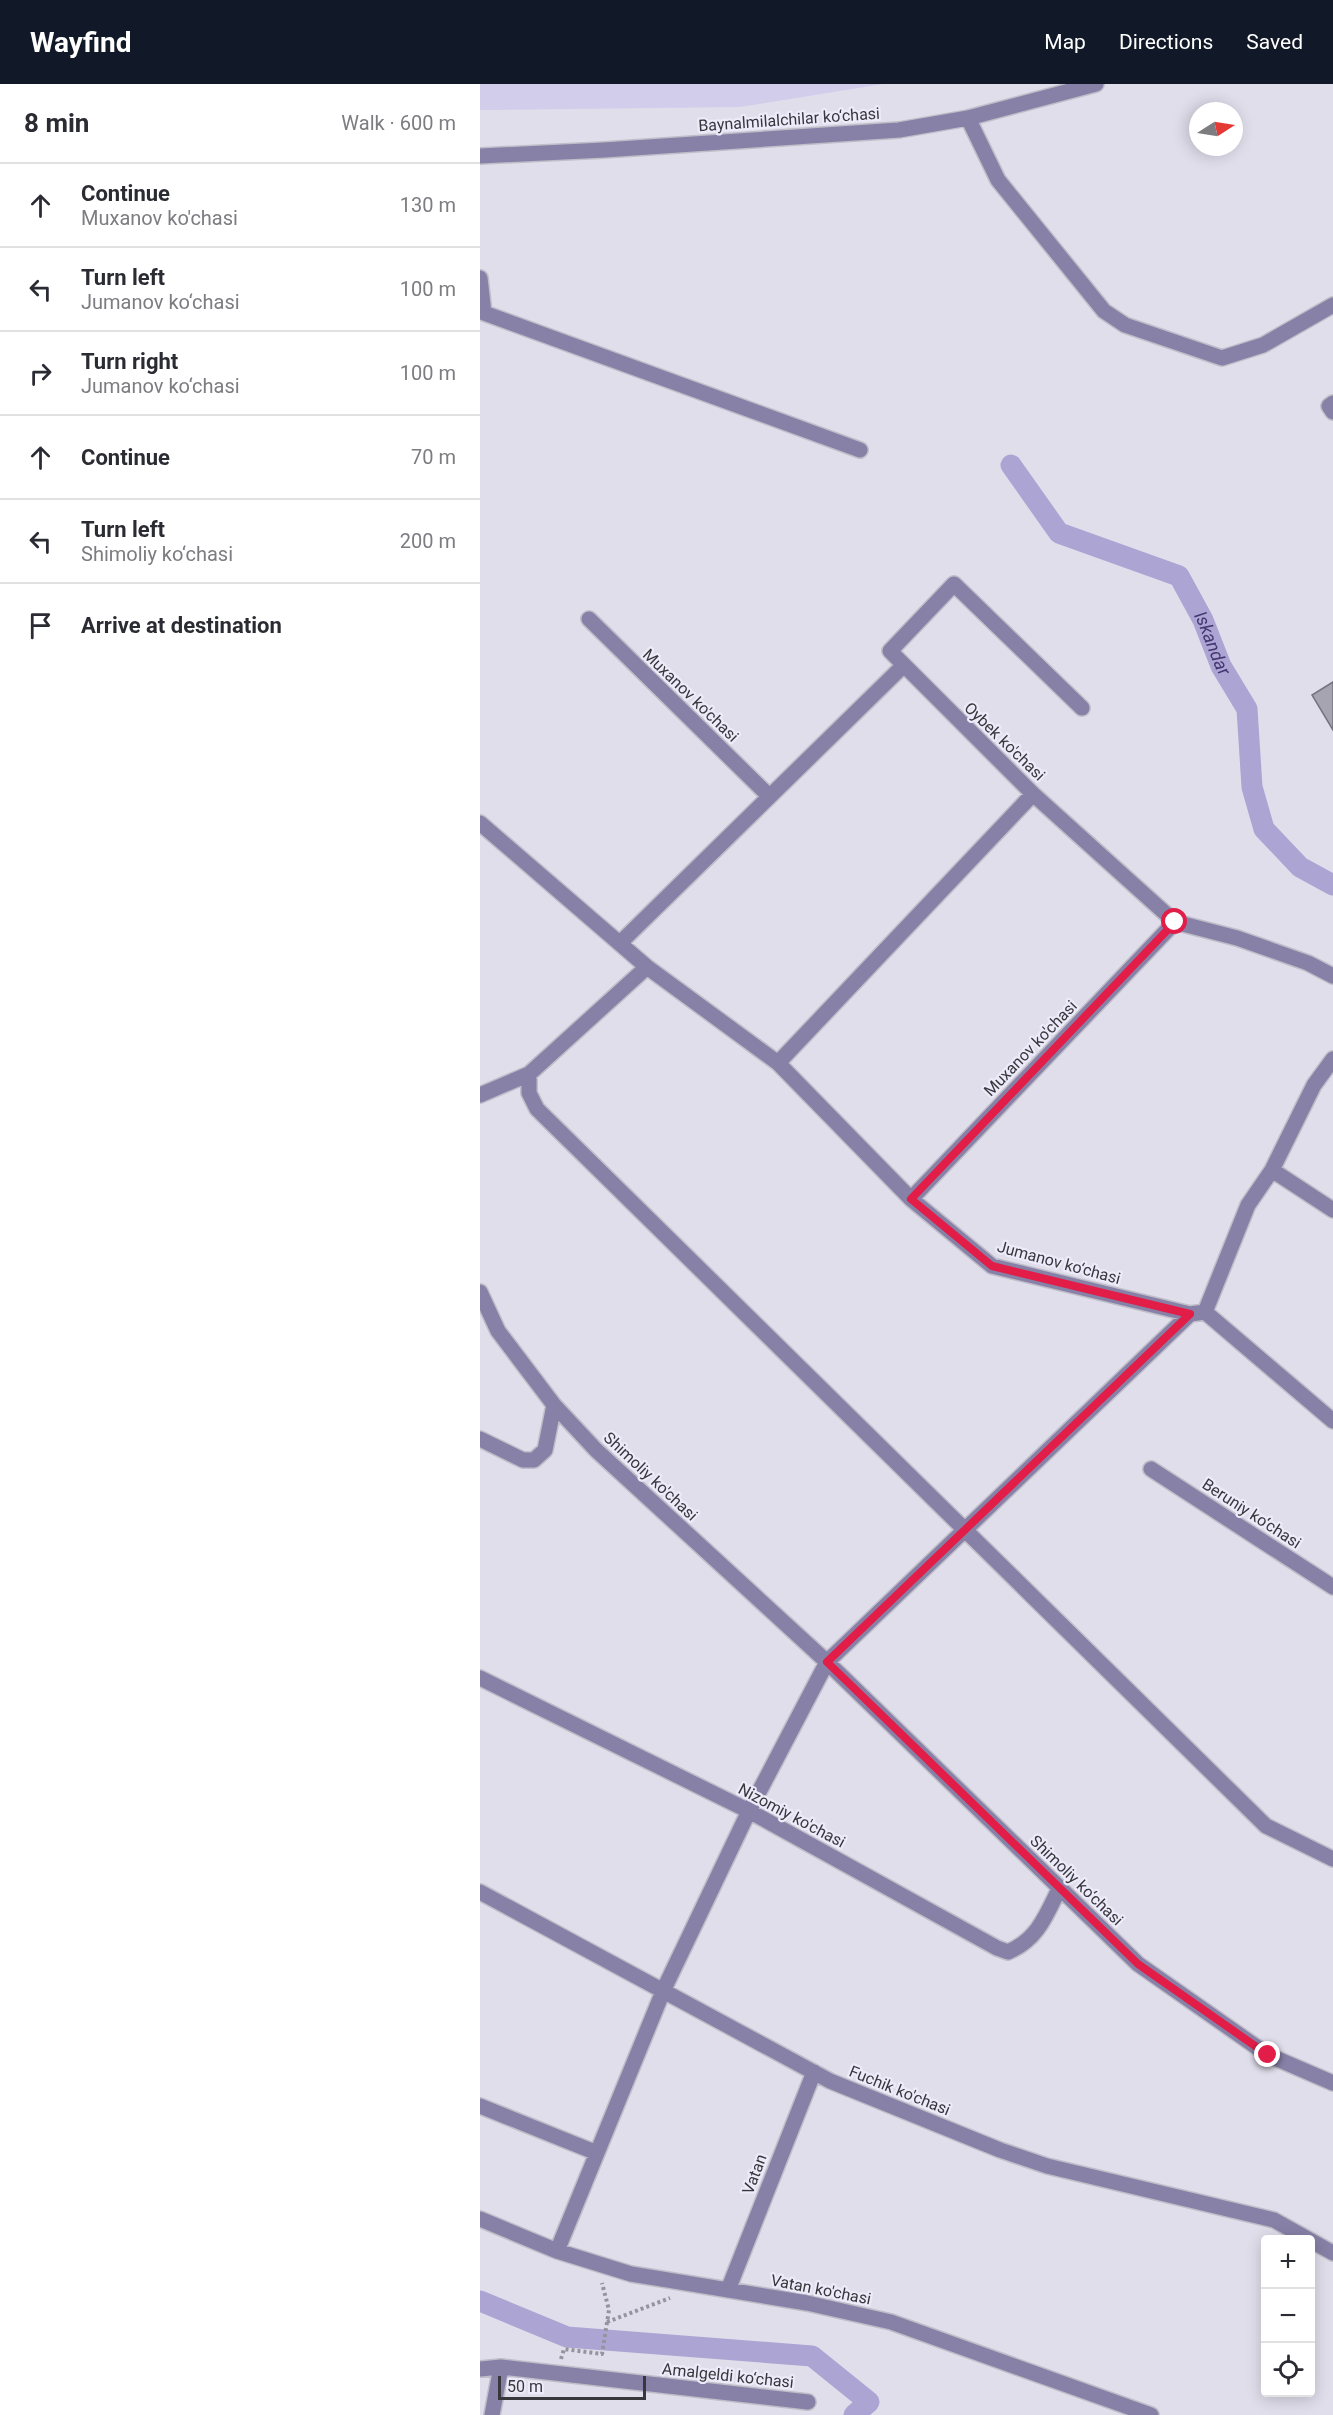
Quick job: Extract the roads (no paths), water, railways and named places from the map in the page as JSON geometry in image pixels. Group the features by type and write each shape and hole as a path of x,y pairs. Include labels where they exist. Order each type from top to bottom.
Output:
{"street":[{"name":"Baynalmilalchilar ko‘chasi","path":"480,156 899,130 968,118 1096,84"},
{"path":"968,118 998,180 1104,311 1125,325 1222,358 1263,345 1333,305"},
{"path":"480,278 484,313 860,450"},
{"path":"1333,404 1329,406 1333,412"},
{"path":"620,943 903,666 890,651 954,584 1082,708"},
{"name":"Muxanov ko'chasi","path":"589,619 769,796"},
{"name":"Oybek ko'chasi","path":"903,666 1034,794 1175,922 1237,938 1308,963 1333,976"},
{"path":"778,1064 1034,794"},
{"name":"Jumanov ko‘chasi","path":"480,823 647,967 778,1064 911,1199 992,1266 1197,1313 1333,1421"},
{"name":"Muxanov ko'chasi","path":"911,1199 1175,922"},
{"path":"480,1095 529,1074 647,967"},
{"path":"557,2251 664,1989 749,1811 827,1662 965,1528 1197,1313 1248,1205 1272,1170 1314,1085 1333,1059"},
{"path":"529,1074 529,1093 537,1109 1266,1826 1333,1859"},
{"path":"1272,1170 1333,1210"},
{"name":"Shimoliy ko'chasi","path":"480,1292 498,1331 554,1406 596,1450 827,1662"},
{"path":"480,1439 523,1460 534,1460 545,1450 554,1406"},
{"name":"Beruniy ko‘chasi","path":"1151,1469 1333,1587"},
{"name":"Shimoliy ko‘chasi","path":"827,1662 1138,1964 1268,2055 1333,2083"},
{"name":"Nizomiy ko'chasi","path":"480,1678 749,1811 959,1928 1008,1952 1024,1945 1037,1932 1059,1889"},
{"name":"Fuchik ko'chasi","path":"480,1892 664,1989 830,2081 1000,2150 1047,2166 1250,2213 1303,2234 1333,2253"},
{"name":"Vatan","path":"728,2290 814,2072"},
{"path":"480,2106 597,2153"},
{"name":"Vatan ko'chasi","path":"480,2219 557,2251 631,2274 807,2303 891,2322 1150,2415"},
{"path":"492,2415 501,2367"},
{"name":"Amalgeldi ko‘chasi","path":"480,2369 501,2367 808,2402"}],"waterway":[{"name":"Iskandar","path":"1011,465 1059,533 1179,576 1203,620 1221,666 1247,709 1252,787 1264,829 1300,867 1333,885"},
{"path":"480,2301 567,2337 812,2356 869,2402 854,2415"}]}
